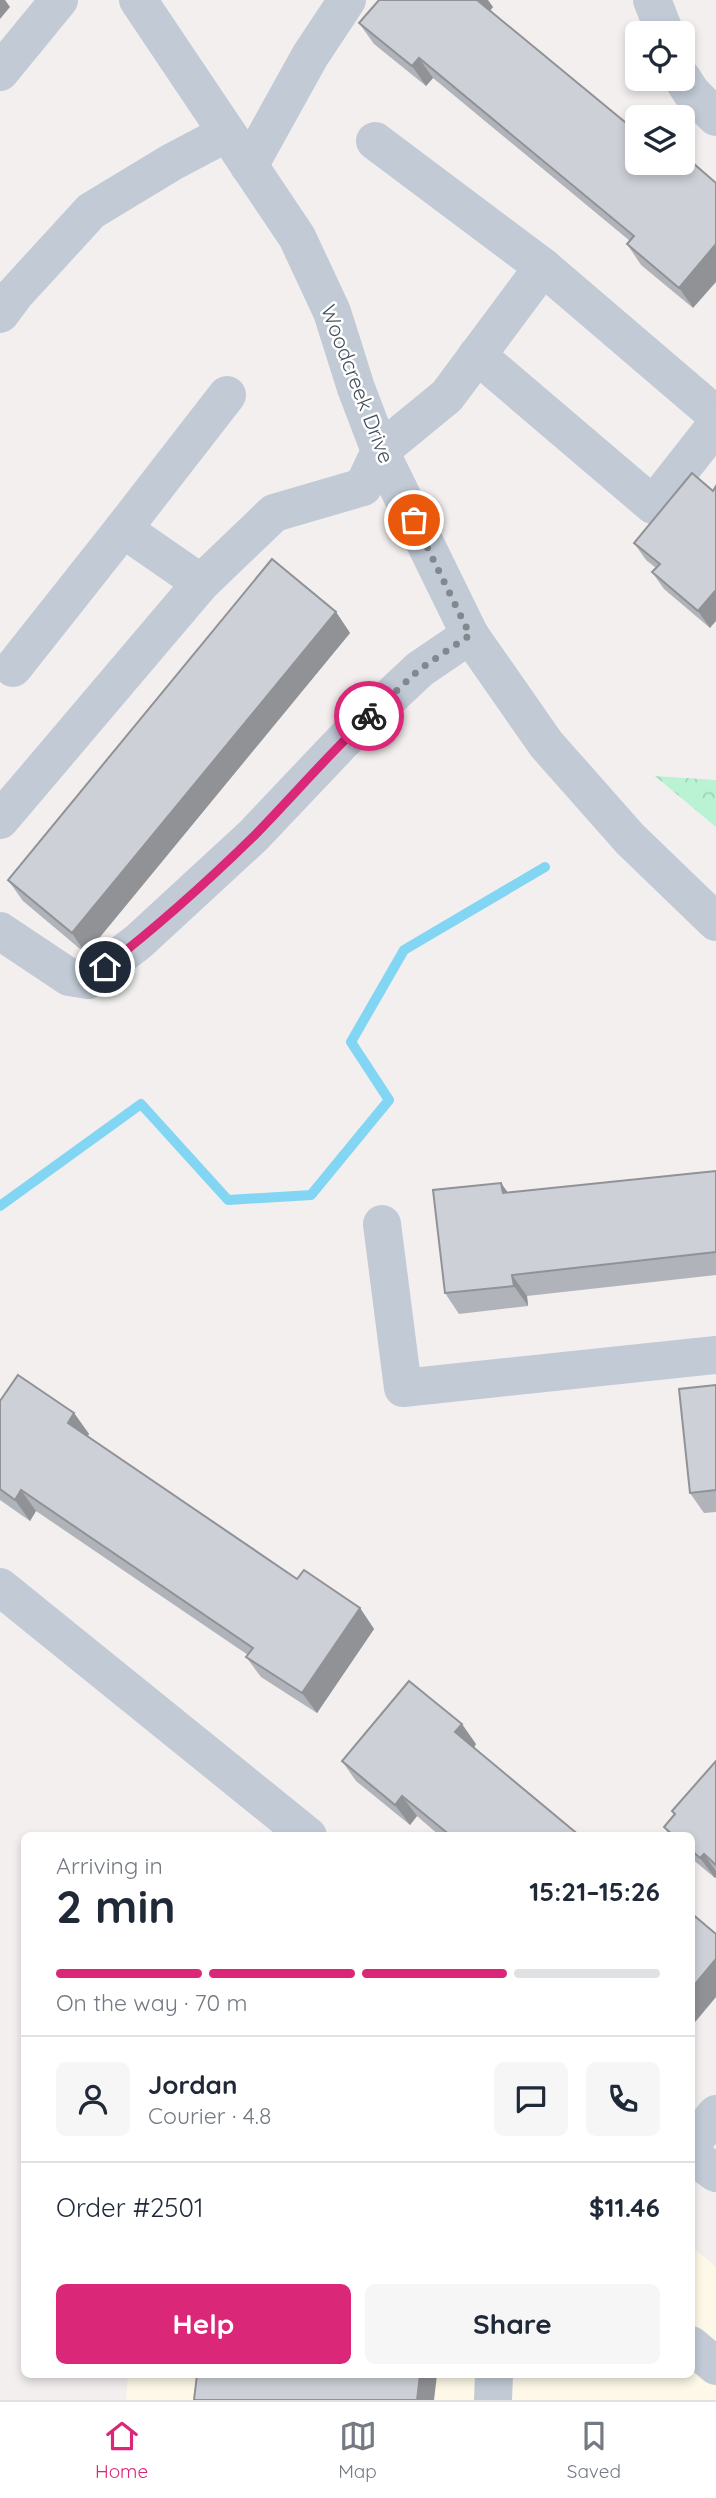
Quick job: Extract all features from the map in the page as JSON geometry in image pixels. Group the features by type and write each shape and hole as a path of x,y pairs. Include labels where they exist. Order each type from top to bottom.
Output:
{"street":[{"path":"0,72 59,0"},
{"name":"Woodcreek Drive","path":"138,0 297,237 332,312 356,388 380,451 470,635 546,744 630,839 716,922"},
{"path":"249,166 310,56 347,0"},
{"path":"652,0 660,21"},
{"path":"690,91 716,117"},
{"path":"0,314 91,211 172,162 228,133"},
{"path":"375,141 543,267 716,415"},
{"path":"0,820 201,583 274,513 363,487 380,451 447,396 543,267"},
{"path":"477,355 653,505 716,425"},
{"path":"13,668 227,395"},
{"path":"122,529 201,583"},
{"path":"0,931 69,978 88,980 138,942 244,845 343,741 420,669 470,635"},
{"path":"382,1224 403,1388 716,1355"},
{"path":"0,1587 303,1832"},
{"path":"695,2139 716,2114"},
{"path":"695,2158 716,2172"},
{"path":"695,2348 716,2366"},
{"path":"493,2400 494,2378"}],"shaded area":[{"path":"695,2249 716,2267 716,2400 126,2400 128,2378 695,2378"}],"green space":[{"path":"655,776 716,780 716,827"}],"building":[{"path":"379,0 477,0 625,122 625,175 695,175 695,165 716,183 716,244 679,288 627,244 634,236 419,58 412,66 359,23"},
{"path":"692,473 713,491 716,486 716,590 698,611 652,572 660,564 634,543"},
{"path":"272,559 336,612 72,933 8,880"},
{"path":"716,1171 716,1252 512,1275 514,1286 445,1293 433,1190 501,1183 503,1193"},
{"path":"18,1375 74,1413 68,1423 297,1579 304,1570 360,1608 302,1693 246,1657 253,1648 21,1490 15,1500 0,1489 0,1401"},
{"path":"716,1385 716,1490 690,1493 679,1389"},
{"path":"409,1681 462,1724 455,1732 575,1832 446,1832 402,1796 395,1805 342,1761"},
{"path":"716,1761 716,1865 704,1854 700,1858 695,1854 695,1832 670,1832 664,1827 675,1814 672,1811"},
{"path":"695,1916 716,1934 716,1959 695,1984"},
{"path":"197,2378 420,2378 417,2400 194,2400"}],"waterway":[{"path":"0,1206 141,1104 228,1200 311,1195 389,1100 351,1042 404,950 545,867"}],"way so far":[{"path":"369,716 420,669 470,635 414,520"}],"route":[{"path":"105,967 138,942 253,836 369,716"}]}
